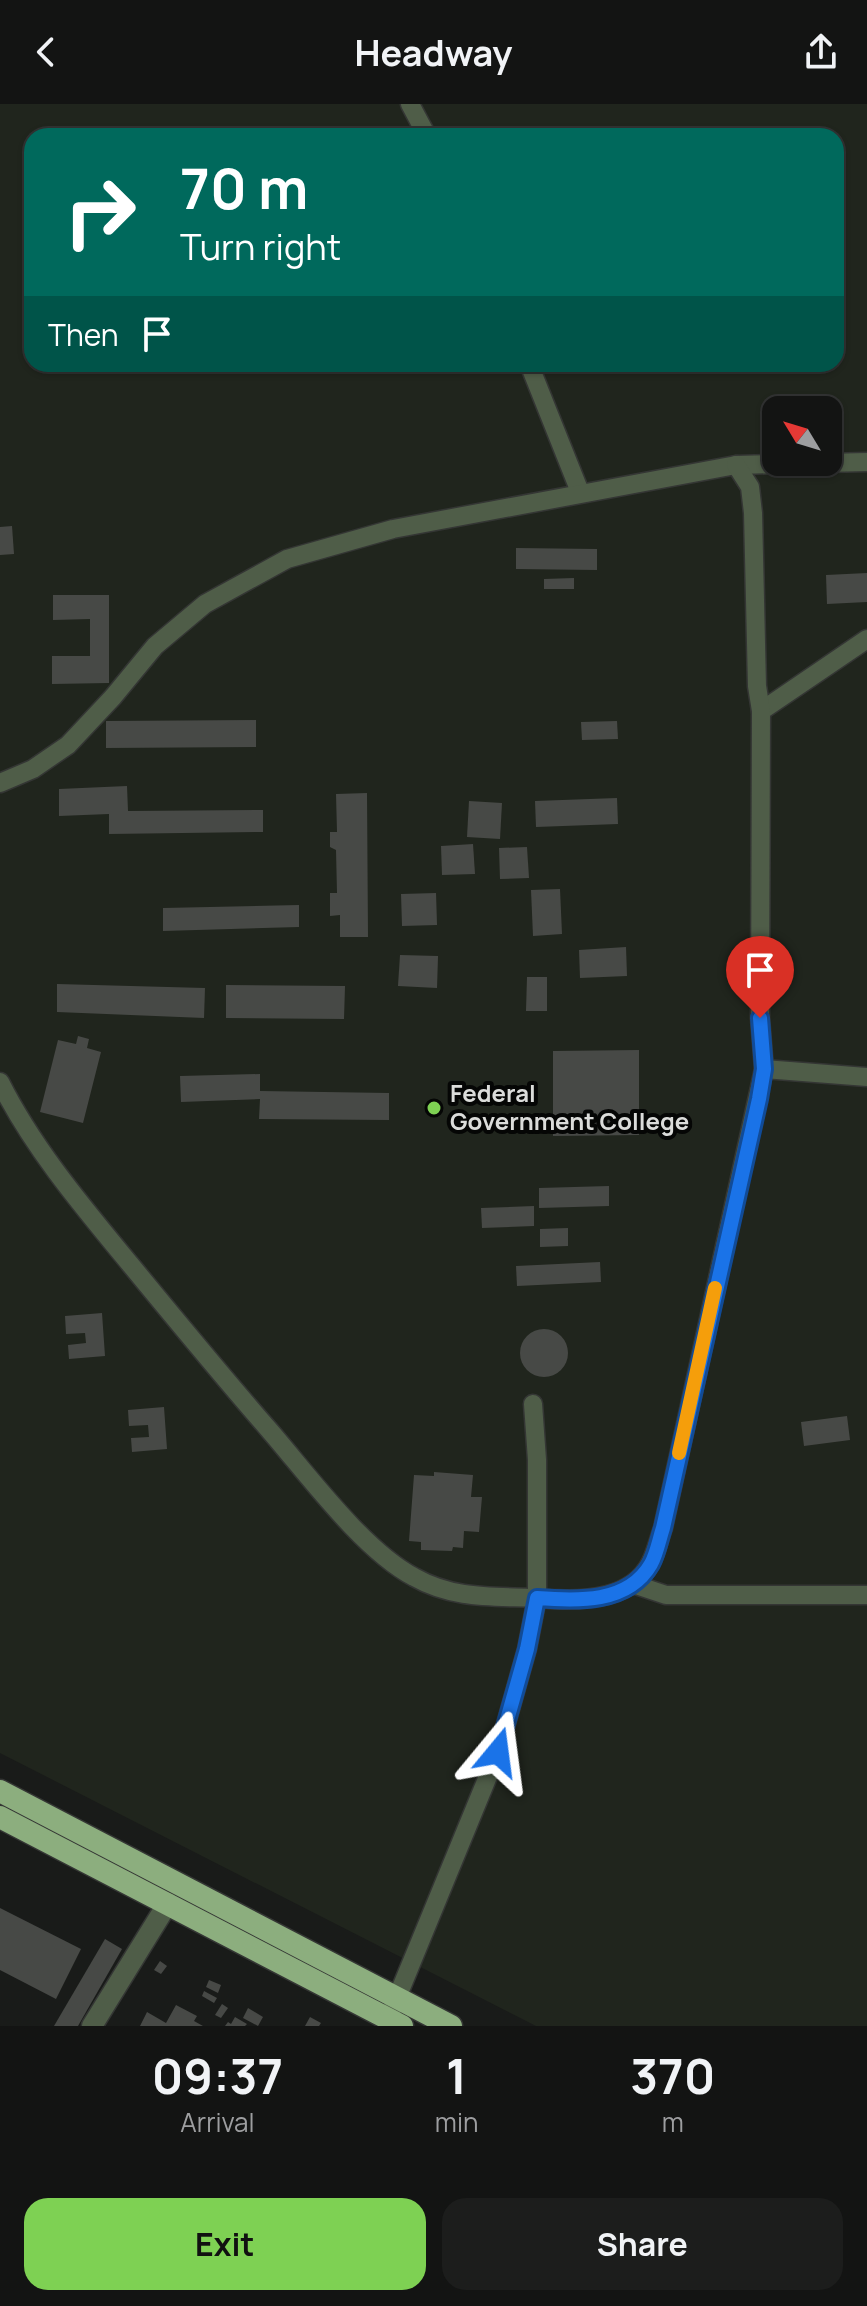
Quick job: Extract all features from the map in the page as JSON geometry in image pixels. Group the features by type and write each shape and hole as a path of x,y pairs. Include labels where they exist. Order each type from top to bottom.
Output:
{"highway":[{"path":"0,1791 451,2026"},
{"path":"0,1817 394,2022"}],"street":[{"path":"410,104 423,128"},
{"path":"532,372 580,492"},
{"path":"0,783 33,769 68,745 155,646 205,604 287,559 393,529 736,465 867,462"},
{"path":"0,1082 18,1116 95,1222 208,1359 376,1550 412,1577 473,1597 580,1601 617,1593 633,1584 651,1564 663,1528 764,1069 760,1018 761,711 757,686 753,513 750,487 736,465"},
{"path":"761,711 867,639"},
{"path":"764,1069 867,1077"},
{"path":"394,2022 398,1998 498,1752 527,1649 537,1598 537,1460 533,1404"},
{"path":"633,1584 666,1595 867,1595"},
{"path":"92,2026 168,1903"}],"shaded area":[{"name":"Federal Government College","path":"0,104 867,104 867,2026 536,2026 0,1753"}],"building":[{"path":"12,526 14,554 0,555 0,527"},
{"path":"516,548 597,549 597,570 516,569"},
{"path":"867,573 867,602 827,604 826,575"},
{"path":"574,578 574,589 544,589 544,579"},
{"path":"53,595 109,595 109,683 52,684 52,656 90,656 90,619 53,620"},
{"path":"256,720 256,747 106,748 106,721"},
{"path":"617,721 618,739 582,740 581,722"},
{"path":"127,786 128,811 263,810 263,832 109,834 109,814 59,816 59,789"},
{"path":"367,793 368,937 340,937 340,915 330,916 330,893 337,893 336,850 330,847 330,832 337,832 336,794"},
{"path":"617,798 618,824 536,827 535,801"},
{"path":"469,801 502,803 500,839 467,837"},
{"path":"473,844 475,874 442,875 441,846"},
{"path":"527,847 529,878 500,879 499,848"},
{"path":"560,889 562,934 533,936 531,890"},
{"path":"436,893 437,925 402,926 401,894"},
{"path":"299,905 299,927 163,931 163,908"},
{"path":"626,947 627,976 580,978 579,950"},
{"path":"400,955 438,956 437,988 398,986"},
{"path":"527,977 547,977 547,1011 526,1011"},
{"path":"57,984 205,988 204,1018 57,1012"},
{"path":"226,985 345,986 344,1019 226,1018"},
{"path":"78,1036 89,1039 87,1048 101,1052 83,1123 40,1112 58,1040 76,1044"},
{"path":"639,1050 639,1135 553,1136 553,1051"},
{"path":"260,1074 260,1091 389,1093 389,1120 259,1119 260,1099 181,1102 180,1076"},
{"path":"609,1186 609,1206 539,1208 539,1188"},
{"path":"534,1206 534,1226 482,1228 481,1208"},
{"path":"568,1228 568,1246 540,1247 540,1229"},
{"path":"600,1262 601,1282 517,1286 516,1266"},
{"path":"102,1313 105,1356 69,1359 68,1345 86,1343 85,1333 66,1334 65,1316"},
{"path":"544,1329 561,1336 568,1353 561,1370 544,1377 527,1370 520,1353 527,1336"},
{"path":"164,1407 167,1449 132,1452 131,1438 149,1437 148,1425 129,1426 128,1410"},
{"path":"847,1416 850,1440 804,1446 801,1422"},
{"path":"434,1472 473,1475 471,1497 482,1497 479,1532 464,1531 463,1548 453,1547 452,1551 421,1550 421,1542 409,1541 414,1475 434,1476"},
{"path":"0,1908 81,1949 56,1999 0,1970"},
{"path":"105,1939 122,1949 78,2026 54,2026"},
{"path":"160,1961 167,1966 161,1974 154,1970"},
{"path":"209,1980 221,1985 218,1993 206,1987"},
{"path":"204,1991 217,1998 214,2003 202,1996"},
{"path":"222,2004 228,2008 221,2018 215,2015"},
{"path":"176,2005 197,2016 194,2021 203,2026 140,2026 147,2012 166,2023"},
{"path":"248,2008 263,2017 258,2026 243,2018"},
{"path":"235,2017 247,2024 225,2026 228,2022 231,2024"},
{"path":"310,2017 321,2023 319,2026 305,2026"}],"slow traffic":[{"path":"679,1453 715,1288"}],"place":[{"name":"Federal Government College","path":"434,1108"}],"route":[{"path":"498,1752 527,1649 537,1598 580,1601 617,1593 633,1584 651,1564 663,1528 759,1099 764,1069 760,1018"}]}
